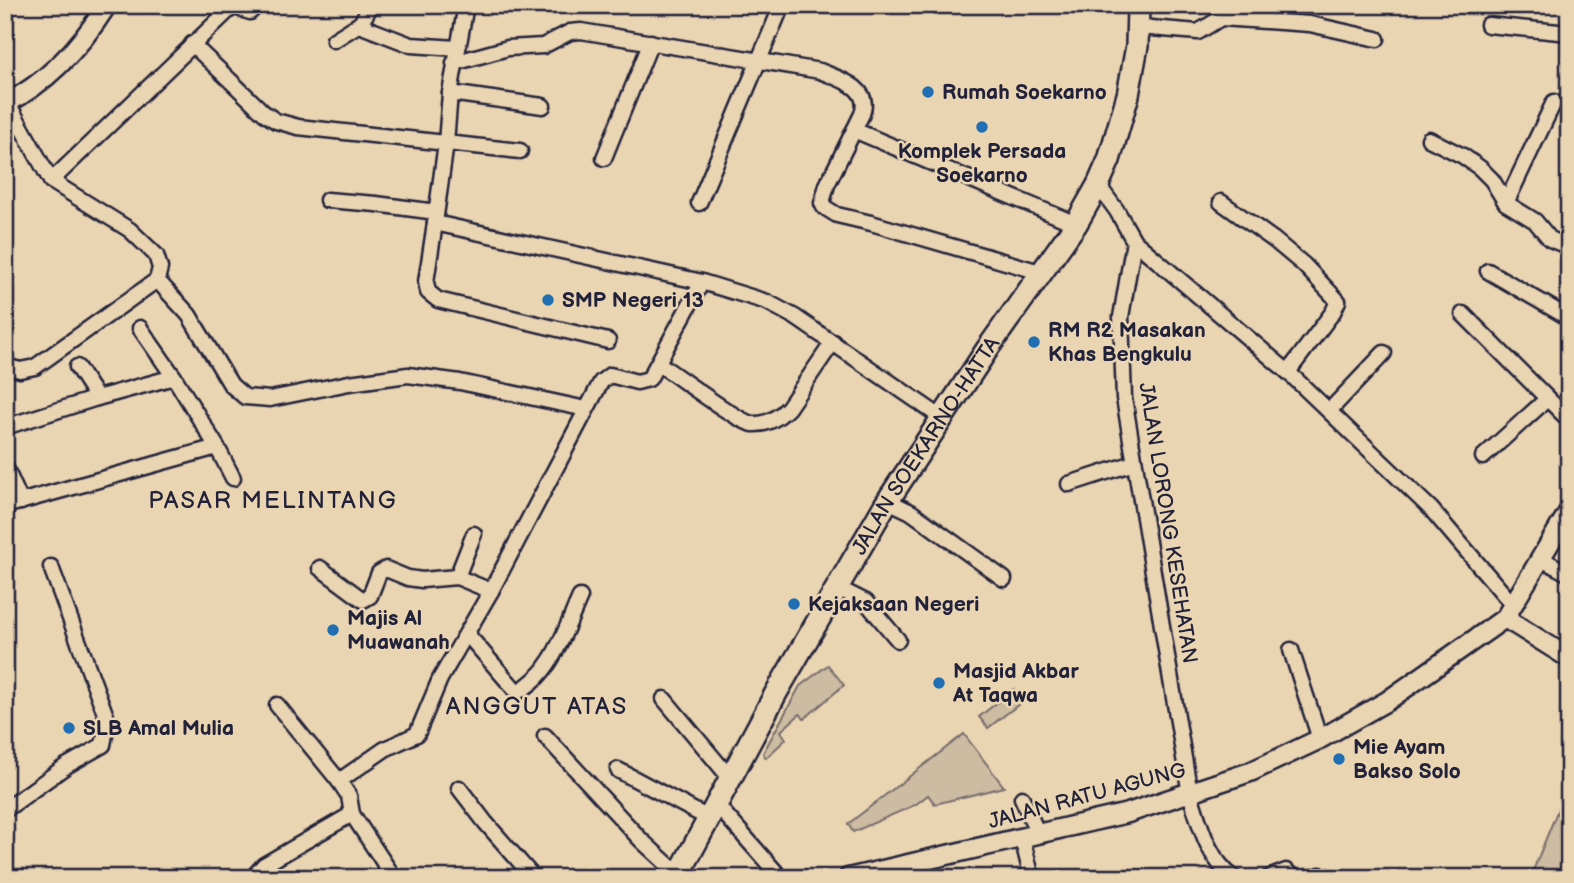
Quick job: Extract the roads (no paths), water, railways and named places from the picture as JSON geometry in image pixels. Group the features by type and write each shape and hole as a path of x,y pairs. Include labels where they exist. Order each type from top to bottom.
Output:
{"main road":[{"name":"JALAN SOEKARNO-HATTA","path":"678,876 836,587 888,501 1040,272 1076,224 1098,185 1109,160 1128,95 1139,16"}],"street":[{"path":"107,5 93,28 65,60 38,85 7,104 51,181 123,225 158,268 239,394 259,399 291,396 408,375 586,409"},
{"path":"51,181 232,8 248,13 257,5"},
{"path":"334,40 359,25 371,5"},
{"path":"467,5 454,63 446,143 426,282 431,297 608,341"},
{"path":"699,203 782,5"},
{"path":"1139,16 1198,32 1221,18 1310,24 1377,39"},
{"path":"359,25 411,45 457,48"},
{"path":"1489,25 1569,33"},
{"path":"454,63 508,48 543,46 570,32 594,32 820,71 853,86 860,92 865,103 824,193 822,202 830,212 1040,272"},
{"path":"604,158 651,42"},
{"path":"192,44 264,113 276,121 298,127 520,151"},
{"path":"450,93 543,106"},
{"path":"1506,203 1555,102"},
{"path":"854,130 1076,224"},
{"path":"1429,139 1480,168 1492,180 1506,203 1535,221 1550,239 1569,247"},
{"path":"1098,185 1134,241 1288,372 1329,411 1431,509 1509,611 1569,658"},
{"path":"327,200 376,204 436,218 702,282 776,306 942,418"},
{"path":"1221,202 1304,265 1338,301 1333,312 1288,372"},
{"name":"JALAN LORONG KESEHATAN","path":"1134,241 1121,317 1124,398 1134,463 1189,794 1209,848 1234,878"},
{"path":"5,366 20,370 35,367 158,268"},
{"path":"1488,271 1569,318"},
{"path":"339,781 385,749 417,734 440,679 491,591 586,409 607,376 645,382 653,375 702,282"},
{"path":"1463,313 1569,420"},
{"path":"140,328 174,377 233,478"},
{"path":"659,363 746,422 766,423 780,416 788,408 833,342"},
{"path":"1329,411 1384,353"},
{"path":"77,367 97,398"},
{"path":"5,428 97,398 174,377"},
{"path":"1483,457 1547,399"},
{"path":"5,506 217,447"},
{"path":"1069,484 1134,463"},
{"path":"5,466 21,502"},
{"path":"888,501 911,512 1004,579"},
{"path":"1509,611 1569,511"},
{"path":"457,577 474,534"},
{"path":"1540,558 1569,574"},
{"path":"5,810 66,766 103,745 106,736 106,716 51,567"},
{"path":"320,568 363,600 370,596 379,573 386,569 422,580 457,577 491,591"},
{"path":"836,587 866,602 898,639"},
{"path":"467,634 517,692 553,657 580,597"},
{"name":"JALAN RATU AGUNG","path":"856,877 1114,817 1250,772 1369,713 1410,686 1509,611"},
{"path":"1291,650 1320,739"},
{"path":"664,699 730,778"},
{"path":"277,705 339,781 349,796 352,814 394,878"},
{"path":"545,736 678,876"},
{"path":"618,770 712,811 781,878"},
{"path":"459,788 534,878"},
{"path":"1022,798 1030,836 1032,878"},
{"path":"252,878 264,865 352,814"},
{"path":"1268,878 1286,871 1295,878"},
{"path":"1314,878 1320,875 1332,878"}],"place":[{"name":"Rumah Soekarno","path":"928,92"},
{"name":"Komplek Persada Soekarno","path":"982,127"},
{"name":"SMP Negeri 13","path":"548,300"},
{"name":"RM R2 Masakan Khas Bengkulu","path":"1034,342"},
{"name":"Kejaksaan Negeri","path":"794,604"},
{"name":"Majis Al Muawanah","path":"333,630"},
{"name":"Masjid Akbar At Taqwa","path":"939,683"},
{"name":"SLB Amal Mulia","path":"69,728"},
{"name":"Mie Ayam Bakso Solo","path":"1339,759"}],"district":[{"name":"PASAR MELINTANG","path":"273,500"},
{"name":"ANGGUT ATAS","path":"537,706"}]}
